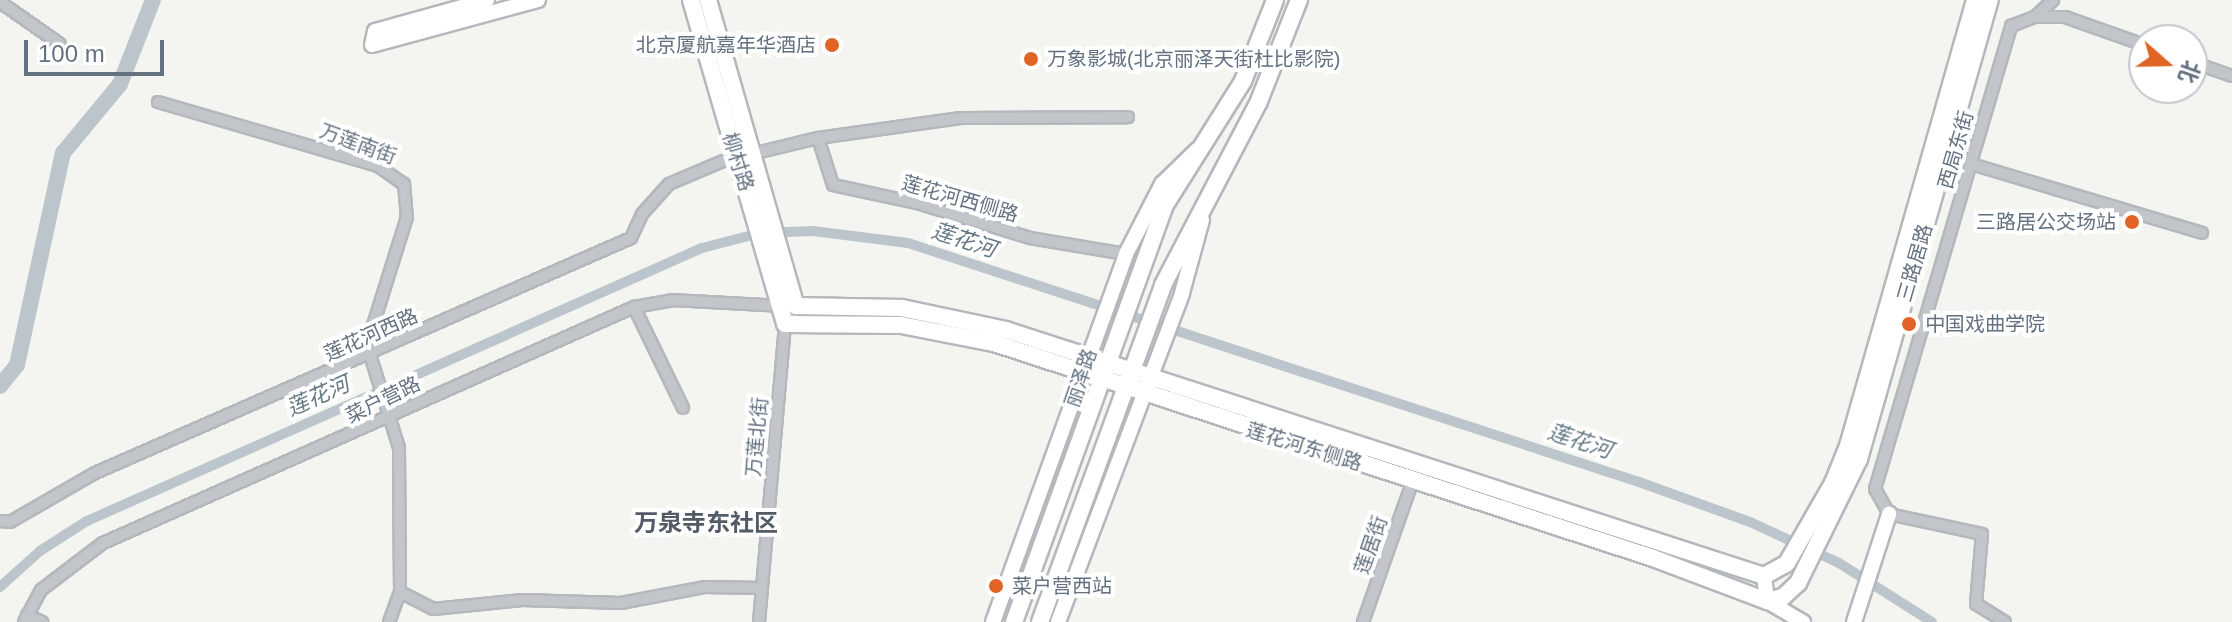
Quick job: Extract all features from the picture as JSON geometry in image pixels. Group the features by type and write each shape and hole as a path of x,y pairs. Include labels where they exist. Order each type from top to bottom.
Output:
{"main road":[{"name":"柳村路","path":"691,0 736,158 759,204 773,252 788,306 785,324"},
{"name":"柳村路","path":"708,0 754,153 759,204"},
{"name":"丽泽路","path":"1014,622 1165,205 1243,81 1275,0"},
{"path":"1040,622 1163,285 1259,101 1299,0"},
{"name":"三路居路","path":"1764,576 1787,563 1815,515 1855,423 1975,0"},
{"name":"三路居路","path":"1767,601 1789,593 1804,573 1831,523 1864,443 1990,0"},
{"name":"莲花河东侧路","path":"788,306 902,308 951,316 1106,364 1413,480 1767,601"},
{"name":"莲花河东侧路","path":"785,324 869,323 942,331 1087,359"},
{"name":"莲花河东侧路","path":"1149,380 1420,461 1764,576"}],"street":[{"path":"487,0 375,31 372,45 538,0"},
{"name":"西局东街","path":"1889,514 1876,498 1876,486 2011,26 2035,17 2053,0"},
{"path":"0,2 60,44"},
{"path":"2035,17 2065,17 2128,39"},
{"path":"2208,68 2232,76"},
{"name":"万莲南街","path":"158,102 378,166 398,177 409,201 407,217 370,329 367,357 390,414"},
{"name":"莲花河西路","path":"0,521 10,522 95,473 367,357 631,238 642,214 669,184 736,158 818,138 961,118 1128,117"},
{"name":"莲花河西侧路","path":"818,138 833,185 917,203 1030,238 1126,254"},
{"name":"丽泽路","path":"993,622 1126,254 1162,184 1197,150"},
{"path":"1971,164 2202,233"},
{"path":"1058,622 1182,293 1209,193"},
{"name":"菜户营路","path":"25,619 41,590 103,543 634,307 672,300 788,306"},
{"path":"634,307 683,408"},
{"name":"万莲北街","path":"759,622 785,324"},
{"path":"389,622 400,592 399,448 390,414"},
{"name":"莲居街","path":"1363,622 1413,480"},
{"path":"1854,622 1879,554 1889,514 1982,534 1976,604 2005,622"},
{"path":"1764,576 1767,601 1803,622"},
{"path":"400,592 433,609 523,600 621,603 705,587 762,588"},
{"path":"25,619 42,622"}],"waterway":[{"path":"0,386 17,365 63,153 120,84 153,0"},
{"name":"莲花河","path":"0,587 40,551 87,521 702,248 760,233 813,231 908,243 1639,482 1750,522 1839,563 1932,622"}],"place":[{"name":"北京厦航嘉年华酒店","path":"832,45"},
{"name":"万象影城(北京丽泽天街杜比影院)","path":"1031,59"},
{"name":"三路居公交场站","path":"2132,222"},
{"name":"中国戏曲学院","path":"1909,324"},
{"name":"菜户营西站","path":"996,586"}],"district":[{"name":"万泉寺东社区","path":"706,523"}]}
